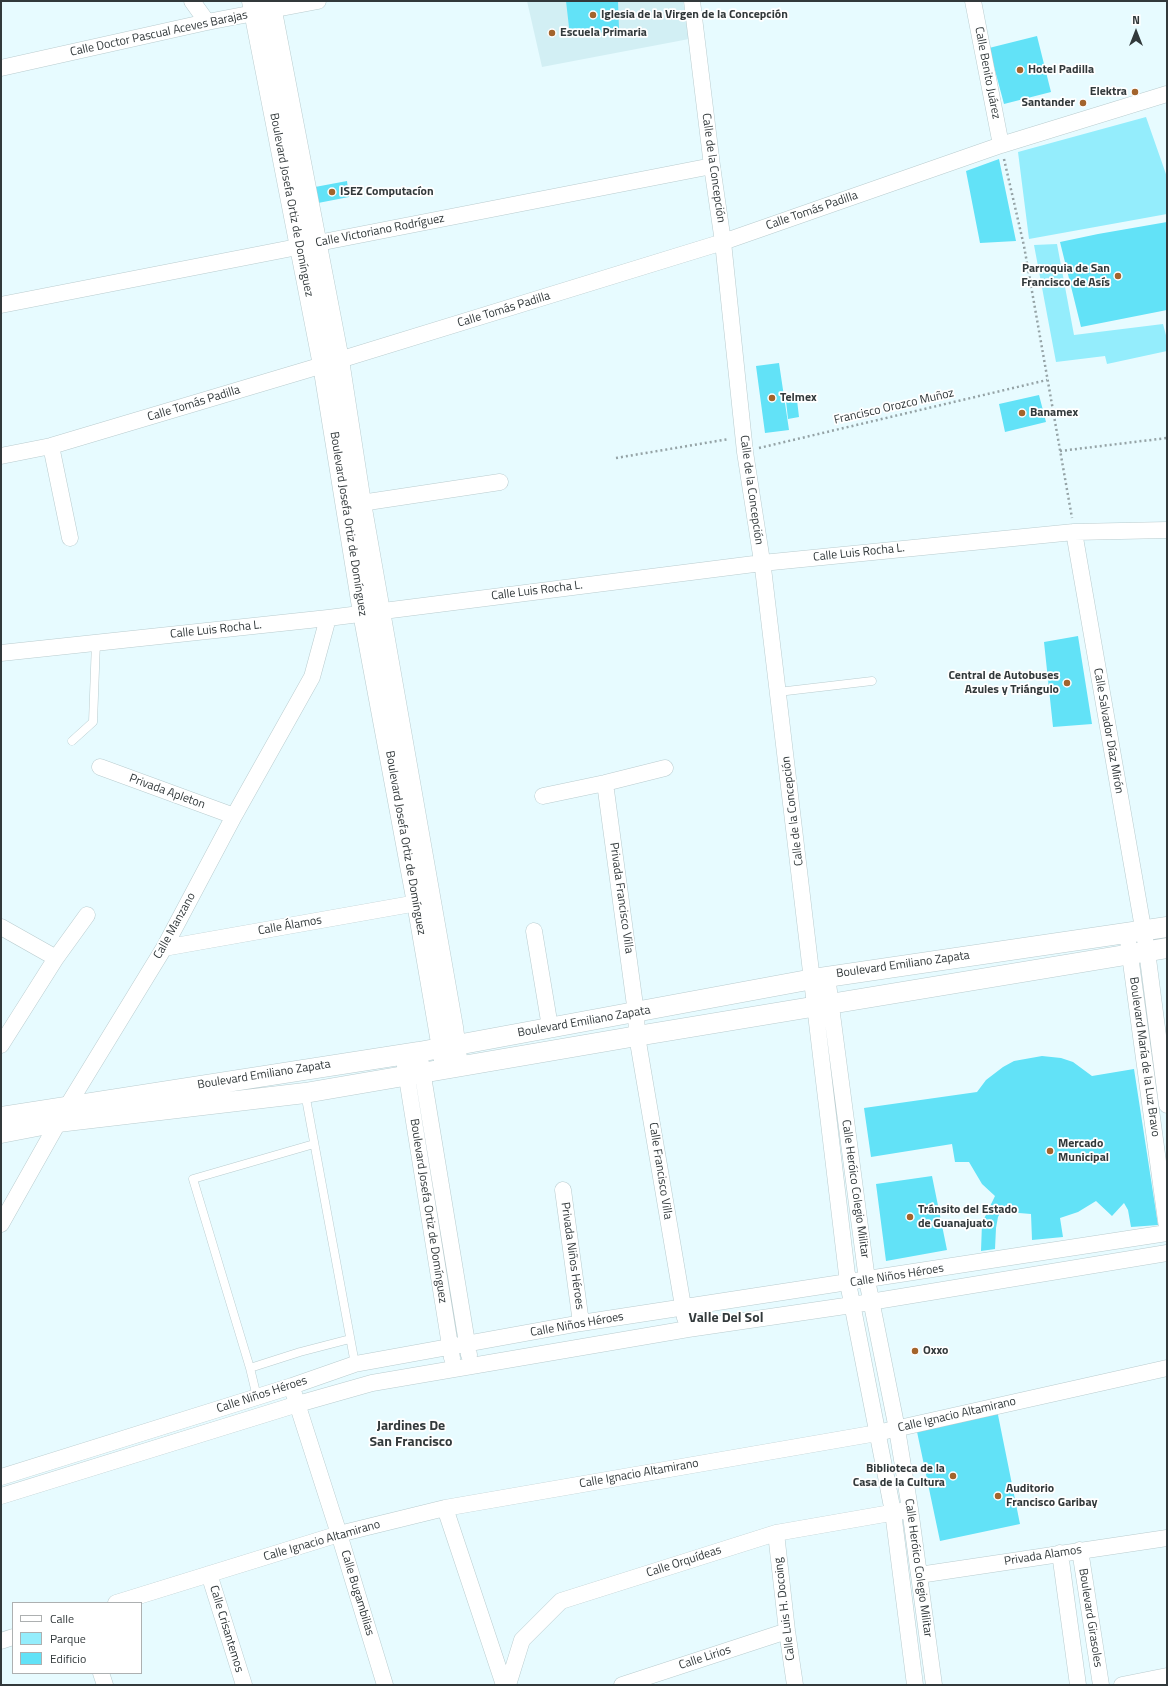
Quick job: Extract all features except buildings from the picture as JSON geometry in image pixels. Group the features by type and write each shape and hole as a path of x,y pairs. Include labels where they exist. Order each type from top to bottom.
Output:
{"street":[{"path":"192,1 207,22"},
{"name":"Calle Doctor Pascual Aceves Barajas","path":"1,68 207,22 262,7 318,1"},
{"name":"Calle de la Concepción","path":"692,1 712,166 723,242 744,444 762,563 778,692 820,977"},
{"name":"Calle Benito Juárez","path":"973,1 1001,145"},
{"name":"Boulevard Josefa Ortiz de Domínguez","path":"262,7 331,363 360,503 371,612 452,1020 448,1046"},
{"name":"Calle Tomás Padilla","path":"1,456 50,446 331,363 723,242 1001,145 1167,94"},
{"name":"Calle Victoriano Rodríguez","path":"1,305 712,166"},
{"name":"Boulevard Josefa Ortiz de Domínguez","path":"331,363 417,903 448,1046"},
{"path":"50,446 70,538"},
{"path":"360,503 500,482"},
{"name":"Calle Luis Rocha L.","path":"1,653 328,618 762,563 1074,532 1167,530"},
{"name":"Calle Salvador Díaz Mirón","path":"1074,532 1135,932"},
{"name":"Calle Manzano","path":"1,1224 68,1105 164,948 234,816 312,677 328,618"},
{"name":"Privada Apleton","path":"100,767 234,816"},
{"path":"543,796 665,768"},
{"name":"Privada Francisco Villa","path":"605,783 636,1012"},
{"name":"Calle Álamos","path":"164,948 417,903"},
{"path":"1,1044 56,958 87,916"},
{"path":"1,927 56,958"},
{"name":"Boulevard Emiliano Zapata","path":"1,1117 68,1105 411,1053 820,977 1167,927"},
{"path":"534,931 550,1027"},
{"name":"Boulevard María de la Luz Bravo","path":"1135,932 1167,1105"},
{"name":"Boulevard Emiliano Zapata","path":"1,1133 58,1122 305,1093 1167,948"},
{"name":"Boulevard María de la Luz Bravo","path":"1138,952 1167,1228"},
{"name":"Calle Heróico Colegio Militar","path":"820,977 848,1283 893,1512 915,1685"},
{"name":"Calle Heróico Colegio Militar","path":"823,1005 867,1280 897,1429 910,1509 934,1685"},
{"name":"Calle Francisco Villa","path":"636,1012 637,1036 682,1308 688,1330"},
{"path":"448,1046 452,1068"},
{"name":"Boulevard Josefa Ortiz de Domínguez","path":"411,1053 453,1369"},
{"name":"Boulevard Josefa Ortiz de Domínguez","path":"414,1075 471,1366"},
{"name":"Privada Niños Héroes","path":"563,1190 580,1323"},
{"name":"Calle Niños Héroes","path":"1,1477 292,1386 355,1364 468,1345 580,1323 1167,1234"},
{"name":"Calle Niños Héroes","path":"1,1496 298,1404 372,1383 688,1330 871,1302 1167,1253"},
{"name":"Calle Ignacio Altamirano","path":"119,1602 340,1534 445,1508 877,1433 1167,1368"},
{"name":"Calle Bugambilias","path":"292,1386 340,1534 386,1685"},
{"path":"445,1508 504,1685"},
{"name":"Calle Orquídeas","path":"508,1685 522,1640 561,1601 776,1533 910,1509"},
{"name":"Calle Luis H. Docoing","path":"776,1533 787,1631 795,1685"},
{"name":"Privada Alamos","path":"919,1575 1167,1538"},
{"name":"Boulevard Girasoles","path":"1080,1550 1101,1685"},
{"name":"Boulevard Girasoles","path":"1060,1553 1078,1685"},
{"name":"Calle Crisantemos","path":"209,1574 244,1685"},
{"name":"Calle Lirios","path":"622,1685 787,1631"},
{"path":"1,1641 12,1637"},
{"path":"101,1674 104,1685"},
{"path":"1122,1685 1167,1676"}],"lane":[{"path":"72,741 93,722 96,642"},
{"path":"778,692 872,681"},
{"path":"305,1093 355,1364"},
{"path":"257,1397 250,1368 193,1179 314,1144"},
{"path":"250,1368 300,1352 350,1339"}],"path":[{"path":"1001,145 1024,246 1074,532"},
{"name":"Francisco Orozco Muñoz","path":"616,458 744,444 1047,380"},
{"path":"1060,451 1167,438"}],"shaded area":[{"path":"527,1 683,1 689,39 542,67"}],"green space":[{"path":"1146,117 1167,177 1167,214 1029,239 1018,152"},
{"path":"1057,244 1074,335 1163,324 1167,339 1167,351 1107,364 1105,356 1056,362 1034,245"}],"place":[{"name":"Iglesia de la Virgen de la Concepción","path":"593,15"},
{"name":"Escuela Primaria","path":"552,33"},
{"name":"Hotel Padilla","path":"1020,70"},
{"name":"Elektra","path":"1135,92"},
{"name":"Santander","path":"1083,103"},
{"name":"ISEZ Computacíon","path":"332,192"},
{"name":"Parroquia de San Francisco de Asís","path":"1118,276"},
{"name":"Telmex","path":"772,398"},
{"name":"Banamex","path":"1022,413"},
{"name":"Central de Autobuses Azules y Triángulo","path":"1067,683"},
{"name":"Mercado Municipal","path":"1050,1151"},
{"name":"Tránsito del Estado de Guanajuato","path":"910,1217"},
{"name":"Oxxo","path":"915,1351"},
{"name":"Biblioteca de la Casa de la Cultura","path":"953,1476"},
{"name":"Auditorio Francisco Garibay","path":"998,1496"}],"district":[{"name":"Valle Del Sol","path":"726,1319"},
{"name":"Jardines De San Francisco","path":"411,1436"}]}
